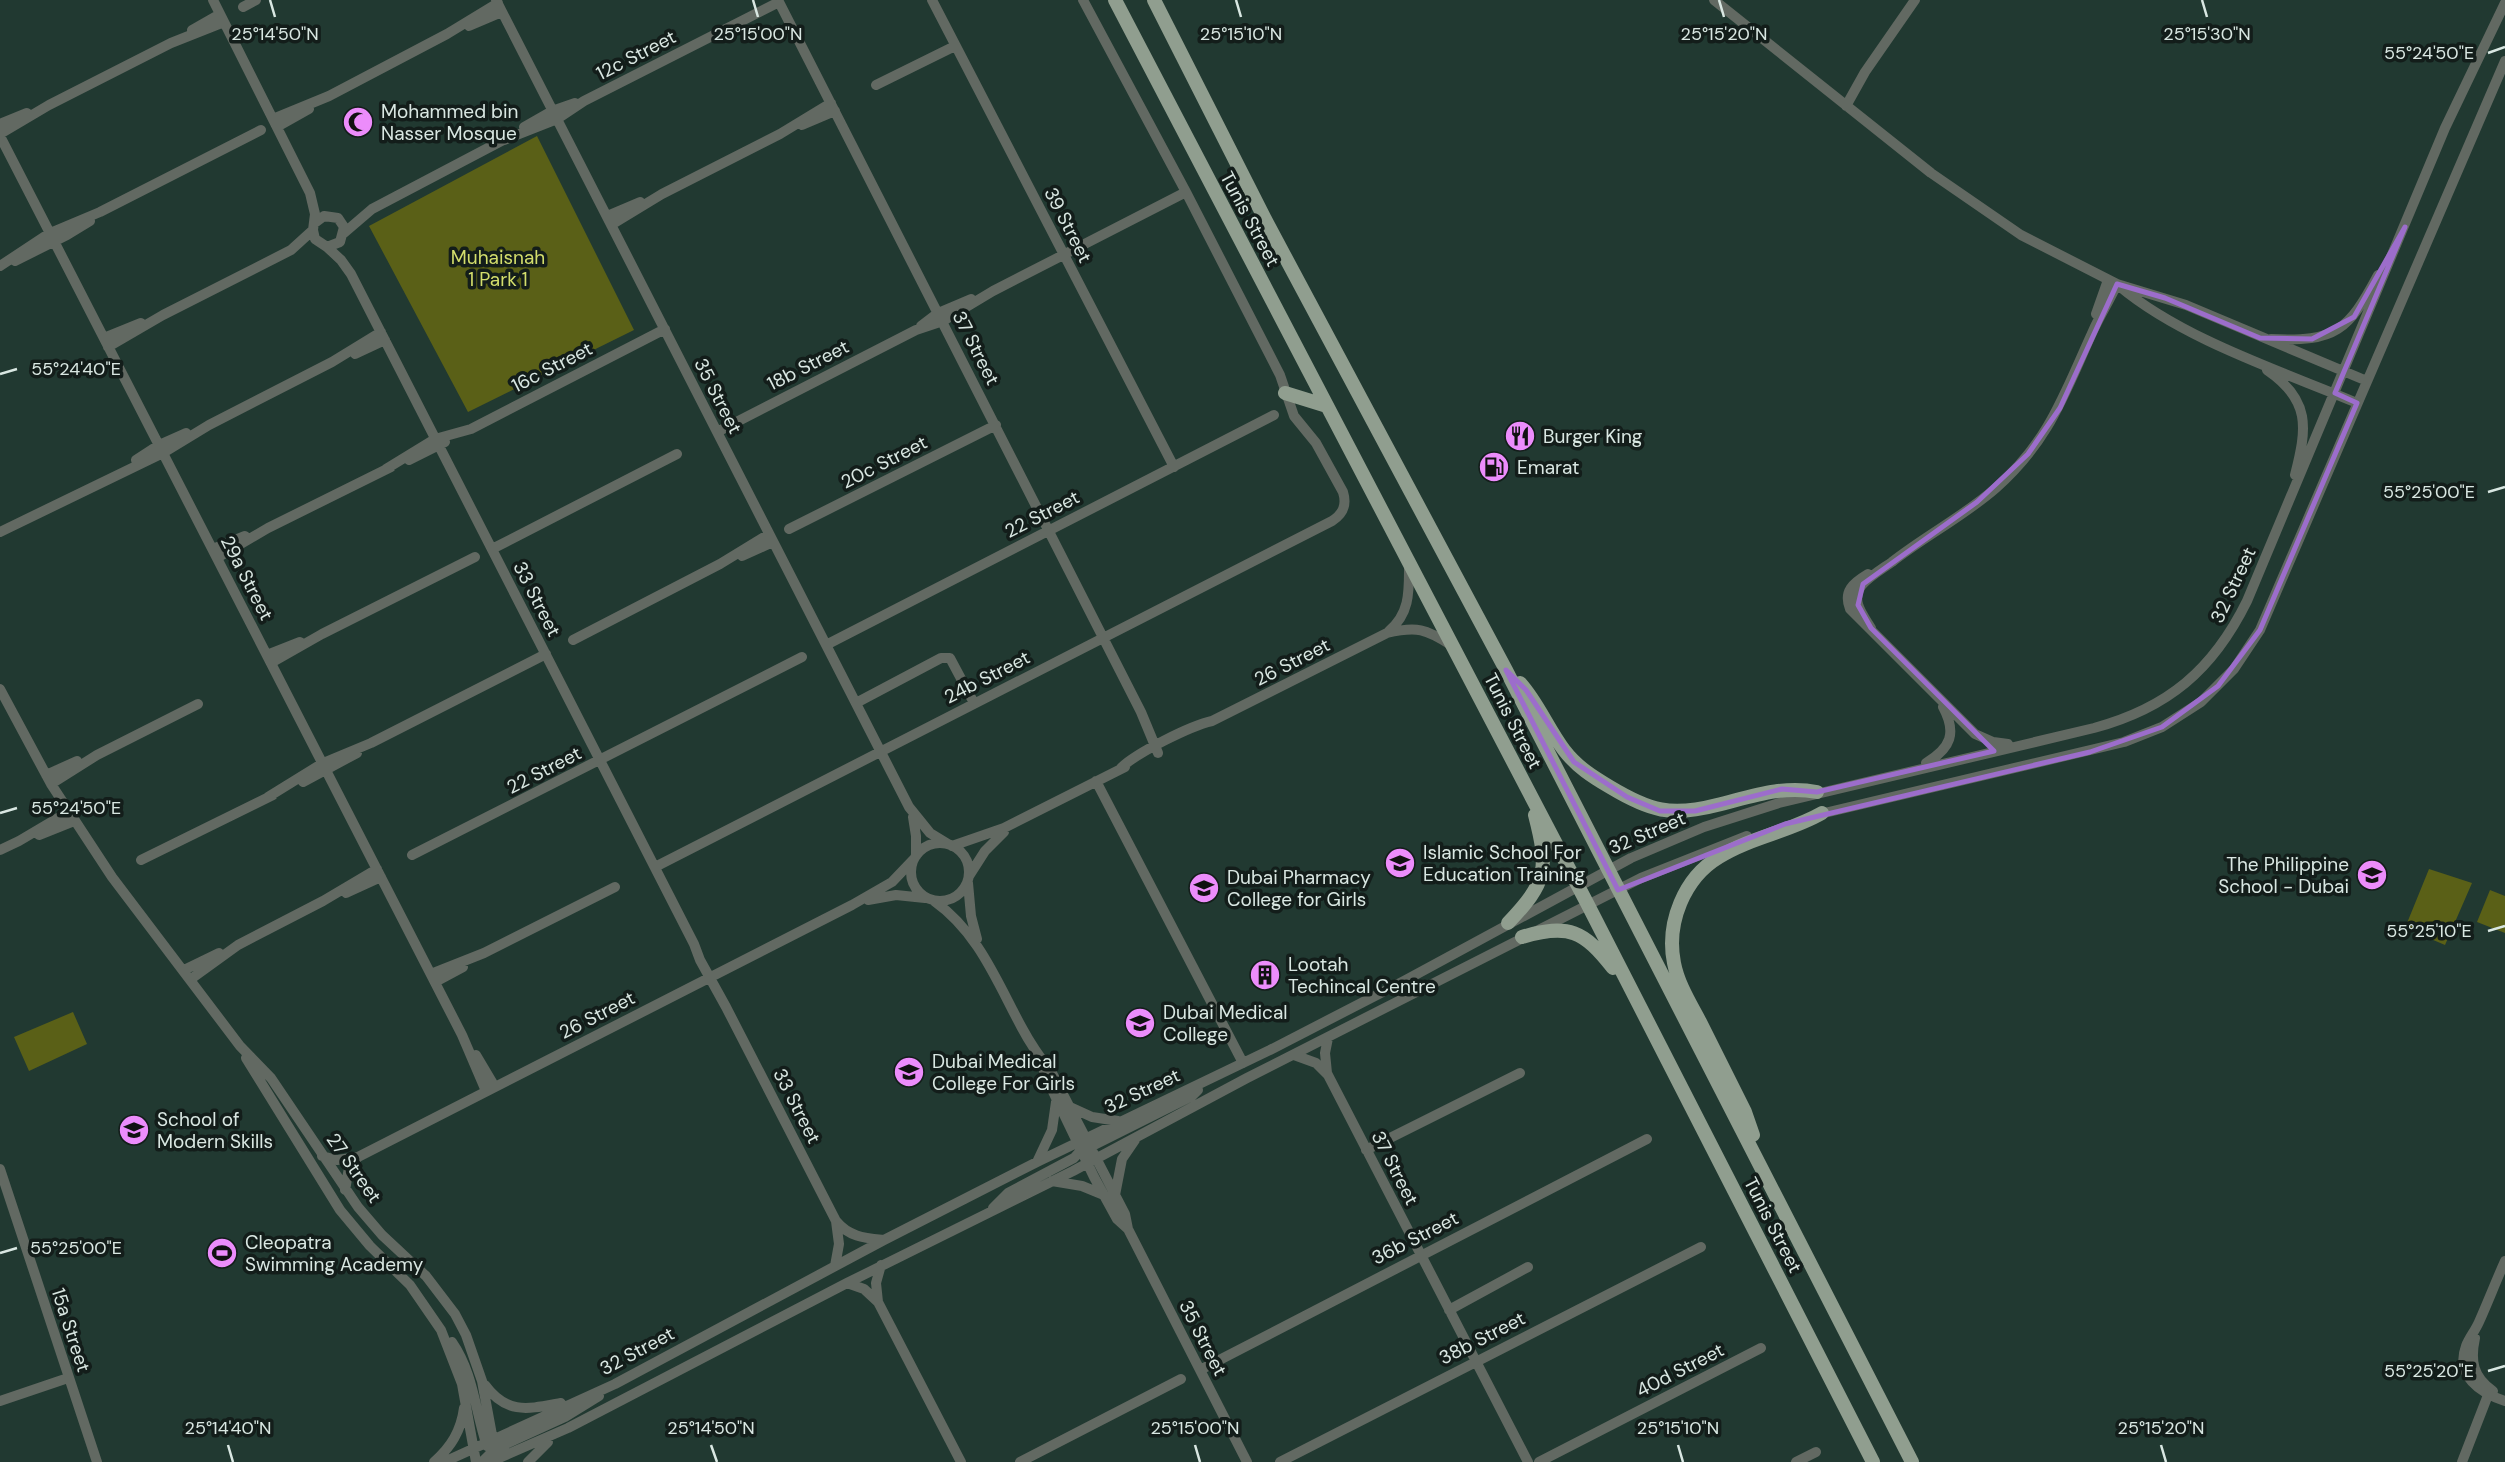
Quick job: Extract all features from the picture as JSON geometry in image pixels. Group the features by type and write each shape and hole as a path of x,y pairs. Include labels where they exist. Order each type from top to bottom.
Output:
{"main road":[{"name":"Tunis Street","path":"1115,0 1578,885 1873,1462"},
{"name":"Tunis Street","path":"1154,0 1267,223 1506,670 1912,1462"},
{"path":"1285,393 1327,406"},
{"path":"1506,670 1526,690 1574,762 1594,778 1643,806 1677,813 1782,789 1817,792"},
{"path":"1508,923 1534,895 1542,876 1544,851 1530,794"},
{"path":"1762,1167 1745,1112 1678,977 1672,951 1675,924 1687,889 1711,862 1731,850 1822,813"},
{"path":"1522,937 1554,929 1584,937 1599,950 1632,992"}],"street":[{"path":"213,0 307,186 312,200 315,239 324,246"},
{"path":"243,7 256,0"},
{"name":"39 Street","path":"932,0 1174,467"},
{"path":"1083,0 1280,375 1294,415"},
{"path":"1714,0 1931,173 1990,215 2050,251 2113,282 2166,318 2250,359 2357,403"},
{"path":"1843,104 1857,79 1865,72 1915,0"},
{"name":"12c Street","path":"344,236 372,209 779,1"},
{"name":"37 Street","path":"779,1 1141,712 1152,723 1160,748"},
{"name":"32 Street","path":"485,1455 578,1400 615,1384 884,1240 1037,1162 1084,1145 1121,1121 1243,1063 1404,981 1607,869 1704,827 1817,792 2119,721 2143,711 2186,683 2205,666 2236,625 2460,93 2505,3"},
{"path":"275,123 499,5"},
{"name":"35 Street","path":"499,5 909,807 915,826 915,858"},
{"path":"0,135 49,105 222,18"},
{"path":"876,85 955,46"},
{"name":"32 Street","path":"444,1462 485,1455 568,1428 881,1265 1092,1161 1641,878 1712,849 1822,813 2124,742 2162,727 2201,702 2234,669 2260,630 2505,61"},
{"path":"0,124 49,105"},
{"path":"609,221 833,107"},
{"path":"52,237 261,130"},
{"name":"29a Street","path":"0,135 490,1089"},
{"path":"291,250 336,245 344,236 342,222 333,216 307,186"},
{"name":"18b Street","path":"717,432 1186,192"},
{"name":"12c Street","path":"333,216 372,209"},
{"path":"106,342 291,250 314,226 333,216"},
{"path":"2260,338 2312,340 2342,327 2354,317 2363,303 2405,227"},
{"name":"33 Street","path":"344,236 349,270 694,944 703,954 711,976 725,997 726,1007 836,1221 839,1244 835,1266"},
{"name":"33 Street","path":"324,246 349,270"},
{"path":"2024,744 2003,744 1983,739 1967,727 1871,628 1858,605 1860,589 1903,553 1996,488 2028,454 2060,408 2113,282"},
{"path":"2113,282 2165,298 2367,381"},
{"name":"16c Street","path":"215,553 665,329"},
{"path":"0,532 383,336"},
{"path":"2250,359 2289,388 2302,414 2305,428 2303,443 2285,511"},
{"path":"1294,415 1301,399"},
{"name":"22 Street","path":"826,645 1274,415"},
{"name":"24b Street","path":"655,867 1335,519 1345,505 1343,492 1316,443 1294,415"},
{"name":"20c Street","path":"789,529 996,425"},
{"path":"492,549 677,454"},
{"path":"573,640 771,538"},
{"path":"269,659 475,557"},
{"name":"26 Street","path":"950,845 992,833 1017,821 1121,768 1133,758 1201,731 1212,722 1387,633 1396,625 1407,607 1409,563"},
{"name":"26 Street","path":"1387,633 1426,630 1453,646"},
{"path":"141,860 546,654"},
{"name":"22 Street","path":"412,855 802,657"},
{"path":"856,703 941,658 950,658 974,704"},
{"name":"27 Street","path":"0,689 48,780 71,817 112,877 240,1046 335,1203 370,1246 410,1285 440,1330 462,1384 485,1455"},
{"path":"1917,768 1941,753 1950,737 1949,719 1936,695"},
{"path":"48,780 198,704"},
{"path":"1096,781 1243,1063"},
{"name":"35 Street","path":"909,807 922,825 950,845"},
{"path":"0,849 71,817"},
{"name":"26 Street","path":"969,879 985,851 1017,821"},
{"path":"930,845 950,845 966,858 969,879 959,895 943,902 930,899 914,885 911,868 915,858 930,845"},
{"name":"26 Street","path":"322,1156 337,1160 358,1157 852,905 892,881 915,858"},
{"path":"188,974 238,945 379,873"},
{"name":"35 Street","path":"969,879 971,916 980,948"},
{"path":"433,978 615,887"},
{"name":"26 Street","path":"852,905 896,895 930,899"},
{"name":"35 Street","path":"930,899 960,922 980,948 1042,1062 1056,1099 1110,1195 1117,1219 1128,1229 1248,1462"},
{"name":"37 Street","path":"1328,1038 1325,1060 1328,1075 1528,1462"},
{"name":"27 Street","path":"240,1046 271,1078 345,1190 376,1228 441,1295 466,1335 482,1381 485,1455"},
{"path":"1294,1055 1316,1063 1328,1075"},
{"name":"35 Street","path":"1042,1062 1052,1073 1070,1107 1084,1145"},
{"path":"1366,1150 1520,1073"},
{"path":"992,1210 1004,1195 1084,1145 1192,1096 1204,1082"},
{"path":"1037,1162 1052,1130 1056,1099"},
{"path":"1070,1107 1091,1117 1121,1121"},
{"path":"1052,1181 1082,1186 1110,1195 1127,1149 1139,1136"},
{"name":"36b Street","path":"1200,1370 1647,1139"},
{"path":"345,1190 349,1168 358,1157"},
{"name":"15a Street","path":"0,1169 97,1462"},
{"path":"836,1221 842,1228 858,1237 884,1240"},
{"name":"38b Street","path":"1280,1462 1475,1360 1701,1247"},
{"path":"2505,1262 2465,1348 2464,1366 2471,1383 2488,1395 2505,1399"},
{"path":"878,1302 876,1283 881,1265"},
{"path":"1449,1310 1528,1267"},
{"path":"847,1283 864,1289 878,1302 961,1462"},
{"path":"2476,1328 2472,1351 2475,1371 2486,1386 2505,1399"},
{"path":"440,1330 457,1349 467,1371 485,1455 571,1413 615,1384"},
{"name":"40d Street","path":"1539,1462 1761,1348"},
{"path":"0,1401 68,1378"},
{"path":"1020,1462 1181,1379"},
{"path":"482,1381 499,1400 517,1408 533,1409 578,1400"},
{"path":"433,1462 450,1446 459,1428 464,1408 462,1384"},
{"path":"2462,1462 2488,1395"},
{"path":"528,1462 539,1449 568,1428"},
{"path":"1796,1462 1815,1452"}],"highlighted area":[{"path":"2405,227 2335,393 2357,403 2260,630 2218,686 2162,727 2090,752 1785,824 1618,890 1506,670 1526,690 1574,762 1627,797 1660,811 1695,811 1782,789 1817,792 1994,751 1871,628 1858,605 1863,584 1977,502 2028,454 2060,408 2117,284 2165,298 2260,338 2312,339 2354,317"}],"green space":[{"name":"Muhaisnah 1 Park 1","path":"537,136 634,330 468,412 369,226"},
{"path":"2429,869 2472,883 2445,945 2405,928"},
{"path":"2490,890 2505,896 2505,933 2477,922"},
{"path":"73,1012 87,1044 29,1071 14,1037"}],"place":[{"name":"Mohammed bin Nasser Mosque","path":"358,122"},
{"name":"Burger King","path":"1520,436"},
{"name":"Emarat","path":"1494,467"},
{"name":"Islamic School For Education Training","path":"1400,863"},
{"name":"The Philippine School - Dubai","path":"2372,875"},
{"name":"Dubai Pharmacy College for Girls","path":"1204,888"},
{"name":"Lootah Techincal Centre","path":"1265,975"},
{"name":"Dubai Medical College","path":"1140,1023"},
{"name":"Dubai Medical College For Girls","path":"909,1072"},
{"name":"School of Modern Skills","path":"134,1130"},
{"name":"Cleopatra Swimming Academy","path":"222,1253"}]}
